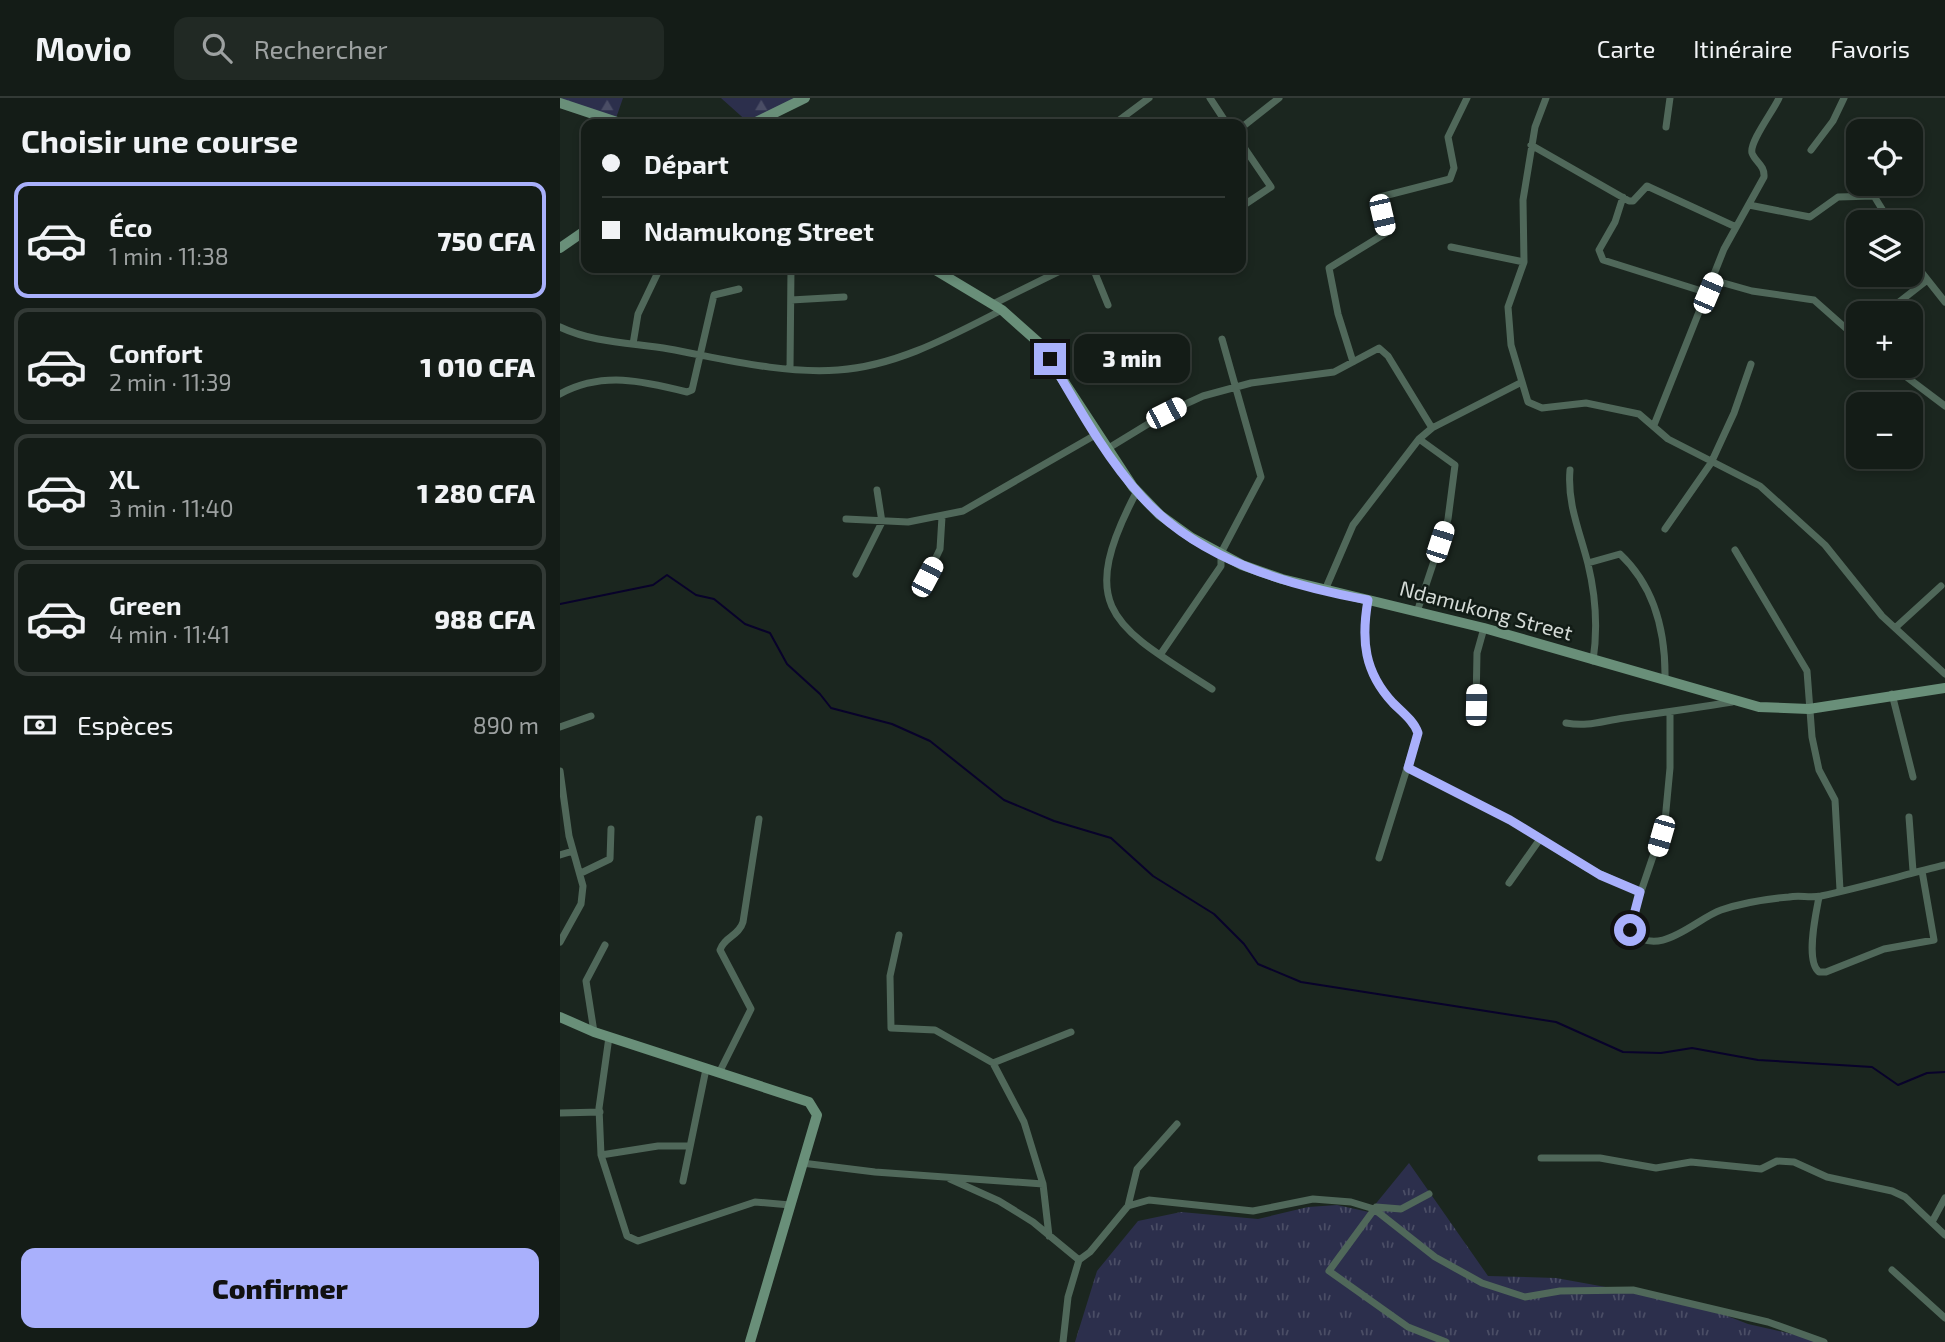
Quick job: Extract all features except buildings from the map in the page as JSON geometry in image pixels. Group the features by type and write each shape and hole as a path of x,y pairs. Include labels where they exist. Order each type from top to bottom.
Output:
{"main road":[{"path":"762,119 804,98"},
{"path":"560,103 607,119"},
{"path":"560,248 581,233"},
{"name":"Ndamukong Street","path":"940,273 998,307 1038,342 1137,491 1174,527 1259,572 1484,628 1665,682 1759,706 1810,709 1892,694 1945,688"},
{"path":"560,1017 594,1032 809,1102 815,1107 817,1115 750,1342"}],"street":[{"path":"1121,119 1149,98"},
{"path":"1210,98 1224,119"},
{"path":"1246,124 1279,98"},
{"path":"1353,362 1341,327 1329,268 1386,233 1380,197 1430,187 1450,179 1454,168 1448,137 1467,98"},
{"path":"1546,98 1531,145 1522,208 1524,262 1508,307 1508,321 1520,383 1528,402 1534,406 1586,402 1639,414 1668,439 1772,495 1835,555 1866,598 1945,674"},
{"path":"1666,127 1670,98"},
{"path":"1654,425 1736,227 1765,172 1753,154 1752,145 1779,98"},
{"path":"1811,150 1833,121 1844,98"},
{"path":"1531,145 1623,197 1633,201 1647,186 1736,227"},
{"path":"1246,150 1271,187 1246,204"},
{"path":"1748,205 1810,217 1838,197 1874,196 1883,210"},
{"path":"1623,197 1615,222 1599,250 1603,260 1708,293"},
{"path":"1451,247 1524,262"},
{"path":"633,344 638,314 658,273"},
{"path":"790,369 791,273"},
{"path":"560,327 591,337 790,369 841,370 897,358 930,346 1057,273"},
{"path":"1095,273 1108,305"},
{"path":"1923,277 1945,302"},
{"path":"1713,280 1752,291 1814,300 1846,328"},
{"path":"1900,301 1926,281"},
{"path":"560,394 590,382 610,379 636,380 687,392 694,386 714,295 739,289"},
{"path":"791,300 844,298"},
{"path":"1160,656 1221,566 1221,554 1261,477 1222,339"},
{"path":"1107,449 1188,401 1235,388 1334,372 1379,348 1384,351 1432,428"},
{"path":"1665,529 1711,463 1734,413 1751,364"},
{"path":"1908,378 1945,406"},
{"path":"1325,590 1353,525 1419,439 1432,428 1520,383"},
{"path":"846,519 882,522 942,517 988,499 1097,434"},
{"path":"1417,611 1448,519 1455,465 1419,439"},
{"path":"1570,470 1572,509 1588,563 1597,619 1593,661"},
{"path":"856,575 882,522 877,490"},
{"path":"1137,491 1121,524 1108,562 1108,599 1117,619 1160,656 1212,689"},
{"path":"919,593 940,549 942,517"},
{"path":"1735,550 1803,661 1810,681 1810,709 1819,770 1835,800 1840,890"},
{"path":"1588,563 1619,554 1642,581 1662,631 1665,682"},
{"path":"1895,628 1941,586"},
{"path":"1368,600 1363,639 1368,663 1385,693 1418,733 1379,858"},
{"path":"1476,705 1477,653 1484,628"},
{"path":"1892,694 1913,777"},
{"path":"1566,723 1590,726 1621,718 1670,714 1736,701"},
{"path":"1670,714 1670,768 1665,821 1657,852 1640,892 1630,930 1634,934 1664,940 1684,933 1711,913 1728,908 1792,896 1819,897 1945,865"},
{"path":"560,727 591,716"},
{"path":"1408,768 1540,839 1600,875 1640,892"},
{"path":"560,771 573,851 581,873 581,904 560,942"},
{"path":"1909,817 1913,871"},
{"path":"719,1073 751,1009 720,950 722,944 741,930 759,819"},
{"path":"581,873 610,859 611,829"},
{"path":"1509,883 1540,839"},
{"path":"560,855 573,851"},
{"path":"1819,897 1813,922 1813,964 1819,972 1826,972 1884,949 1934,940 1922,871"},
{"path":"900,935 890,976 891,1028 934,1030 993,1063 1024,1122 1043,1184 1049,1236"},
{"path":"594,1032 586,981 605,945"},
{"path":"993,1063 1071,1032"},
{"path":"609,1037 600,1112 601,1155 627,1236 638,1241 755,1202 790,1205"},
{"path":"683,1181 706,1069"},
{"path":"560,1113 600,1112"},
{"path":"1063,1342 1068,1297 1079,1260 1090,1252 1128,1206 1137,1169 1177,1124"},
{"path":"601,1155 659,1146 689,1146"},
{"path":"1541,1158 1600,1158 1656,1168 1691,1162 1762,1169 1777,1161 1794,1162 1827,1177 1892,1191 1905,1197 1945,1235"},
{"path":"803,1163 1043,1184"},
{"path":"945,1177 999,1201 1079,1260"},
{"path":"1429,1194 1401,1209 1378,1206 1330,1267 1332,1275 1408,1327 1446,1342"},
{"path":"1932,1222 1945,1198"},
{"path":"1128,1206 1149,1200 1253,1211 1304,1200 1327,1199 1374,1209 1435,1257 1482,1283 1525,1297 1560,1291 1628,1289 1768,1322 1824,1342"},
{"path":"1892,1270 1945,1318"}],"green space":[{"path":"560,98 623,98 616,119"},
{"path":"721,98 801,98 760,119 744,119"},
{"path":"1409,1163 1488,1276 1556,1278 1694,1303 1748,1324 1827,1342 1075,1342 1097,1271 1138,1221 1181,1212 1258,1219 1308,1207 1337,1205 1369,1212"}],"waterway":[{"path":"560,604 653,585 667,575 696,595 714,599 745,624 770,633 787,664 820,694 831,708 892,724 930,741 1004,800 1054,821 1111,838 1153,876 1214,914 1244,944 1258,964 1301,982 1556,1022 1623,1052 1661,1053 1692,1048 1758,1060 1872,1067 1898,1085 1927,1073 1945,1072"}],"route":[{"path":"1050,359 1133,487 1174,527 1209,548 1259,572 1368,600 1363,639 1368,663 1389,699 1416,727 1418,733 1408,768 1510,820 1600,875 1640,892 1630,930"}]}
